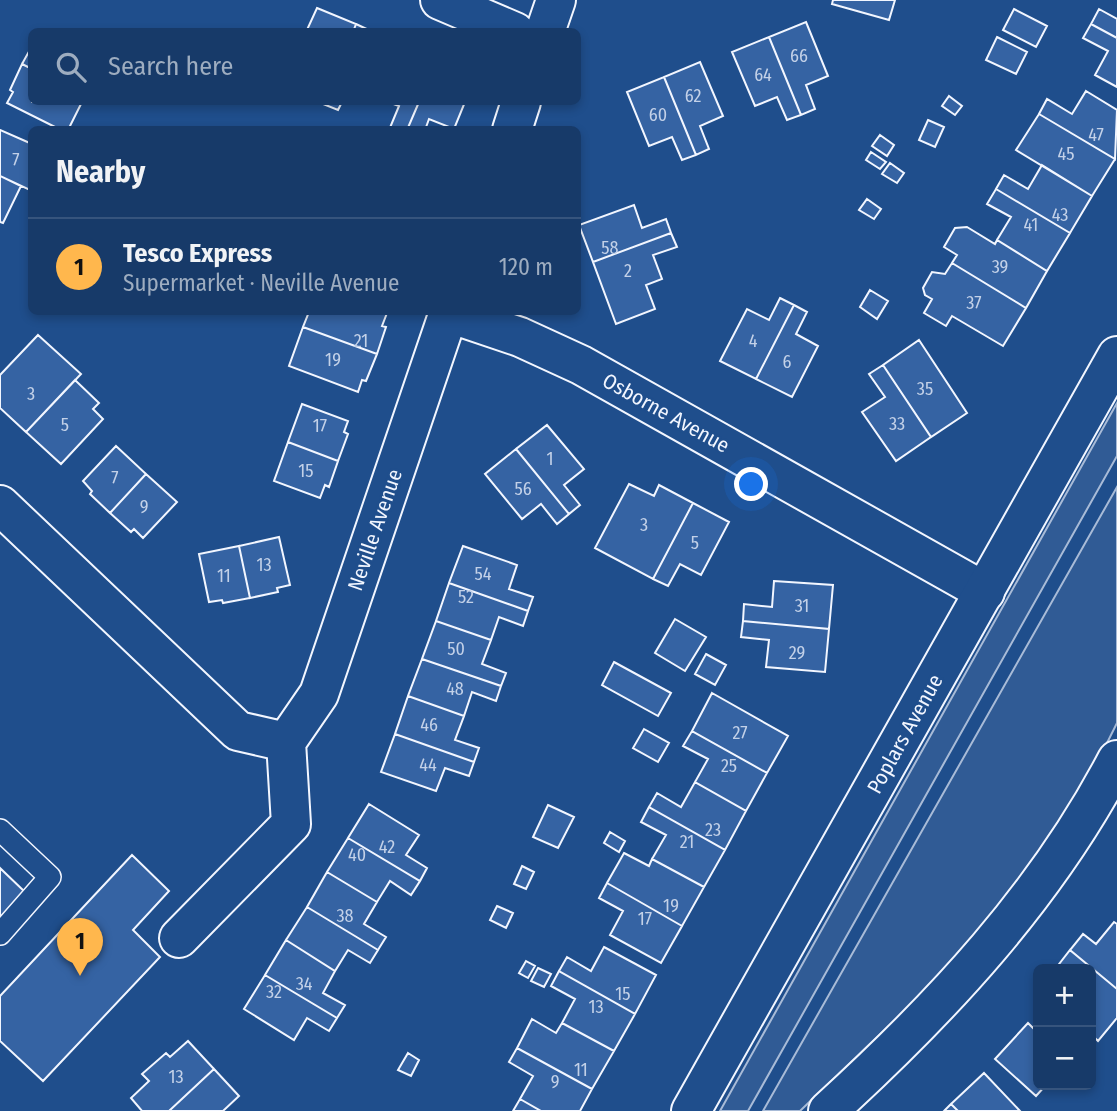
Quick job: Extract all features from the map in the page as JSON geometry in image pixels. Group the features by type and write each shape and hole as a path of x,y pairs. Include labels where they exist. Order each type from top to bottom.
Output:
{"street":[{"path":"440,0 506,28"},
{"path":"546,28 556,0"},
{"path":"513,126 520,105"},
{"name":"Neville Avenue","path":"286,742 319,695 448,315"},
{"name":"Osborne Avenue","path":"458,315 520,337 582,365 985,592"},
{"name":"Poplars Avenue","path":"691,1111 1117,356"},
{"path":"0,505 238,731 286,742 291,824 179,938"},
{"path":"828,1111 924,1018 1005,929 1070,843 1117,760"}],"lane":[{"path":"0,830 50,877 0,934"}],"shaded area":[{"path":"1117,403 1117,456 748,1111 720,1111"},
{"path":"1117,487 1117,723 1093,771 1058,830 981,928 920,996 800,1111 763,1111"}],"building":[{"path":"833,0 895,0 889,20 832,4"},
{"path":"317,8 356,24 354,28 308,28"},
{"path":"1014,9 1047,26 1036,47 1003,30"},
{"path":"1099,9 1117,19 1117,38 1091,24"},
{"path":"806,22 828,76 806,85 815,109 801,115 769,37"},
{"path":"1091,24 1117,38 1117,87 1095,75 1108,51 1083,38"},
{"path":"769,37 801,115 787,120 777,97 755,106 732,52"},
{"path":"997,37 1027,52 1016,74 986,60"},
{"path":"28,53 28,67 22,64"},
{"path":"700,62 723,116 700,126 709,149 696,155 664,77"},
{"path":"22,64 28,67 28,105 80,105 70,126 53,126 7,103 13,92 10,90"},
{"path":"664,77 696,155 682,160 672,137 649,146 627,92"},
{"path":"1086,91 1117,110 1115,159 1039,114 1047,99 1072,114"},
{"path":"949,96 962,106 955,115 942,106"},
{"path":"326,105 340,105 338,110"},
{"path":"396,105 418,105 409,126 391,126 399,106"},
{"path":"418,105 464,105 455,126 446,126 429,119 426,126 409,126"},
{"path":"1039,114 1115,159 1092,196 1016,150"},
{"path":"928,120 944,127 935,147 919,140"},
{"path":"0,130 28,142 28,189 0,176"},
{"path":"880,135 894,145 887,156 872,146"},
{"path":"871,152 886,162 880,169 866,160"},
{"path":"890,163 904,173 897,183 882,174"},
{"path":"1042,165 1092,196 1070,233 996,189 1004,175 1028,189"},
{"path":"0,176 21,186 3,223 0,222"},
{"path":"996,189 1070,233 1047,271 997,240 1011,217 987,204"},
{"path":"867,199 881,209 874,219 859,210"},
{"path":"634,205 642,228 666,219 671,233 593,262 581,224"},
{"path":"967,227 995,244 997,240 1047,271 1026,308 952,263 957,255 944,247 955,228"},
{"path":"671,233 677,247 653,255 662,279 646,285 655,309 616,324 593,262"},
{"path":"952,263 1026,308 1003,346 952,316 946,326 924,313 932,299 925,295 923,288 932,272 945,274"},
{"path":"870,290 888,301 877,319 860,307"},
{"path":"780,298 794,305 756,379 720,361 747,309 769,320"},
{"path":"794,305 807,312 796,334 818,346 792,397 756,379"},
{"path":"308,315 386,315 382,326 386,327 377,354 303,327"},
{"path":"303,327 377,354 366,381 362,380 358,392 289,366"},
{"path":"38,335 81,374 26,432 0,408 0,375"},
{"path":"919,340 967,413 931,437 883,365"},
{"path":"883,365 931,437 896,461 862,412 885,397 869,374"},
{"path":"75,380 99,403 93,409 103,419 61,464 26,432"},
{"path":"302,404 348,421 344,432 348,434 338,461 288,442"},
{"path":"547,425 584,469 564,485 580,505 569,514 516,449"},
{"path":"288,442 338,461 329,487 325,485 320,498 274,481"},
{"path":"116,446 146,474 110,513 90,494 92,491 83,481"},
{"path":"516,449 569,514 557,524 541,504 522,519 485,474"},
{"path":"146,474 177,502 143,538 134,529 131,532 110,513"},
{"path":"629,484 654,496 659,485 693,503 653,579 595,548"},
{"path":"693,503 729,522 701,575 680,564 668,586 653,579"},
{"path":"279,537 290,585 277,588 278,592 250,598 239,546"},
{"path":"239,546 250,598 223,603 222,600 209,602 199,554"},
{"path":"463,546 517,565 509,589 533,597 528,611 449,583"},
{"path":"774,581 833,585 829,629 743,621 744,604 772,607"},
{"path":"449,583 528,611 523,626 499,617 491,640 436,621"},
{"path":"675,619 706,637 685,671 655,653"},
{"path":"436,621 491,640 482,664 506,673 501,686 422,659"},
{"path":"743,621 829,629 825,672 766,667 769,640 741,637"},
{"path":"706,654 726,665 715,685 695,674"},
{"path":"422,659 501,686 496,701 472,692 464,716 408,696"},
{"path":"614,662 671,693 658,716 602,685"},
{"path":"712,693 788,736 767,773 692,731"},
{"path":"408,696 464,716 455,740 479,748 474,762 395,734"},
{"path":"644,729 669,743 658,762 633,748"},
{"path":"692,731 767,773 746,811 695,782 708,759 683,746"},
{"path":"395,734 474,762 469,776 445,768 436,791 381,772"},
{"path":"695,782 746,811 725,850 649,807 657,793 681,807"},
{"path":"369,804 419,835 406,855 427,868 420,881 348,838"},
{"path":"548,805 574,817 558,848 533,837"},
{"path":"649,807 725,850 704,887 652,859 666,835 641,822"},
{"path":"610,832 625,841 619,852 604,843"},
{"path":"348,838 420,881 411,895 390,881 377,902 327,872"},
{"path":"624,853 649,866 652,859 704,887 682,926 607,883"},
{"path":"132,855 169,891 133,930 160,957 43,1081 0,1041 0,996"},
{"path":"522,866 534,872 526,889 514,884"},
{"path":"0,868 25,892 0,918"},
{"path":"327,872 377,902 364,924 386,937 378,950 307,907"},
{"path":"607,883 682,926 661,963 610,935 623,911 599,898"},
{"path":"497,906 513,913 506,928 490,920"},
{"path":"307,907 378,950 370,963 348,950 335,971 286,940"},
{"path":"1114,922 1117,924 1117,989 1096,972 1096,964 1087,964 1070,950 1083,934 1096,944"},
{"path":"286,940 335,971 323,993 345,1005 337,1018 265,975"},
{"path":"604,947 656,975 635,1014 559,971 567,957 591,971"},
{"path":"1070,950 1087,964 1059,964"},
{"path":"526,961 535,966 528,978 519,973"},
{"path":"538,968 551,974 544,987 531,981"},
{"path":"559,971 635,1014 614,1051 562,1023 575,999 551,986"},
{"path":"1096,972 1117,989 1117,1018 1098,1041"},
{"path":"265,975 337,1018 329,1031 307,1018 294,1040 244,1009"},
{"path":"532,1019 556,1033 562,1023 614,1051 592,1089 517,1048"},
{"path":"1028,1023 1033,1028 1033,1090 1041,1090 1036,1096 995,1059"},
{"path":"188,1041 214,1069 169,1111 142,1111 131,1098 149,1081 142,1074 166,1053 170,1057"},
{"path":"517,1048 592,1089 580,1111 541,1111 520,1099 533,1076 509,1062"},
{"path":"408,1053 419,1060 411,1076 398,1070"},
{"path":"214,1069 239,1096 223,1111 169,1111"},
{"path":"984,1073 1020,1111 958,1111 951,1104"},
{"path":"520,1099 541,1111 513,1111"},
{"path":"951,1104 958,1111 944,1111"}],"place":[{"name":"Tesco Express","path":"80,976"}]}
